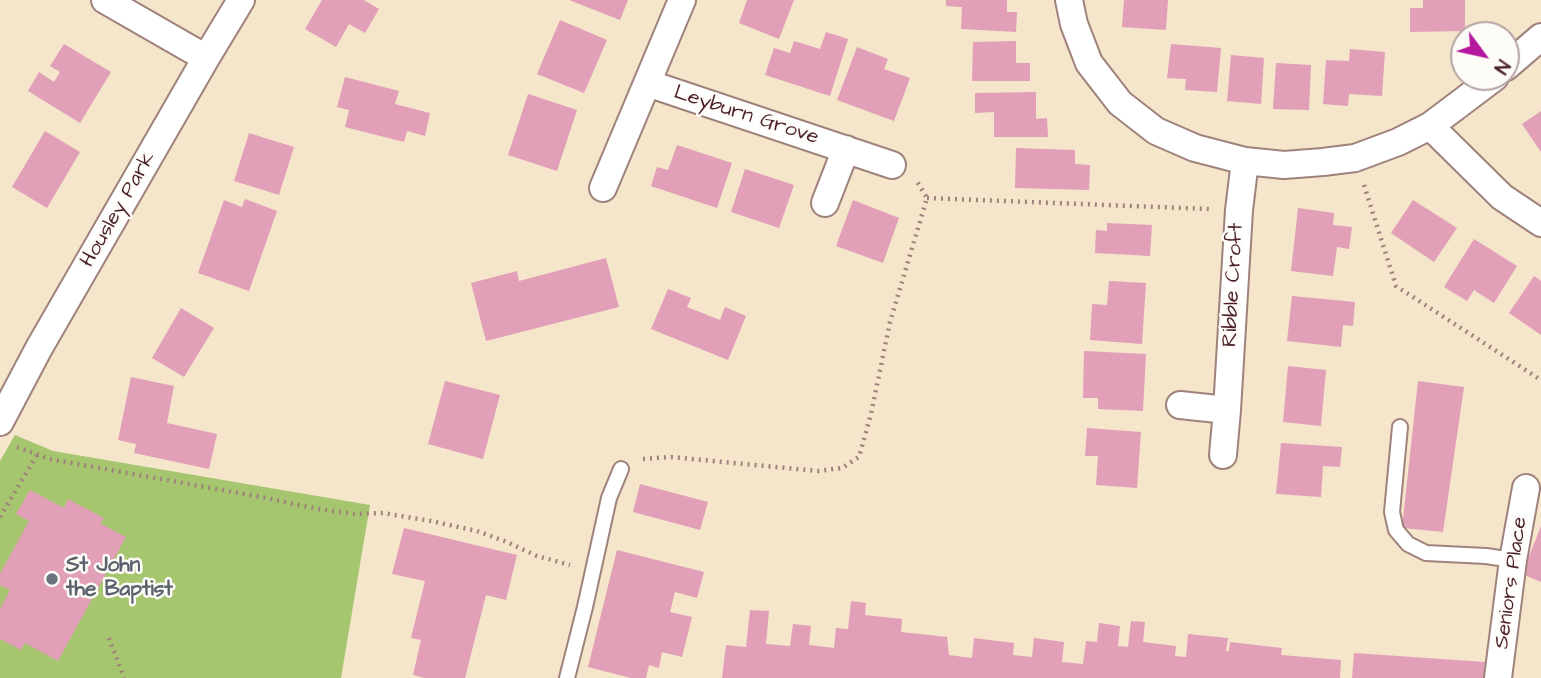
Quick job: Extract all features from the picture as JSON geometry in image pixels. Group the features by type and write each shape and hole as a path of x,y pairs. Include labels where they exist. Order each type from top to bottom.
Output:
{"street":[{"path":"105,0 206,58"},
{"name":"Housley Park","path":"6,434 39,348 241,0"},
{"path":"603,188 682,0"},
{"path":"1069,0 1074,24 1089,63 1120,103 1156,131 1195,148 1245,161 1284,165 1355,158 1398,142 1430,126 1476,91"},
{"path":"1520,55 1541,37"},
{"name":"Leyburn Grove","path":"647,83 892,165"},
{"path":"1430,126 1502,197 1541,223"},
{"name":"Leyburn Grove","path":"825,203 846,149"},
{"name":"Ribble Croft","path":"1223,455 1239,210 1245,161"},
{"path":"1180,404 1227,410"},
{"name":"Seniors Place","path":"1498,678 1513,560 1526,488"}],"lane":[{"path":"1400,427 1392,512 1396,530 1408,544 1426,553 1513,560"},
{"path":"568,678 609,498 621,469"}],"path":[{"path":"1355,158 1396,286 1541,380"},
{"path":"621,469 638,459 671,457 818,471 842,468 859,457 871,414 890,321 927,198 917,180 892,165"},
{"path":"927,198 1239,210"},
{"path":"6,434 37,455 49,459 261,496 318,509 355,514 383,513 431,521 477,531 569,566 595,563"},
{"path":"0,517 37,455"},
{"path":"109,638 124,678"}],"green space":[{"path":"15,435 53,451 370,505 341,678 0,678 0,461"}],"building":[{"path":"322,0 364,0 379,9 365,33 349,24 336,47 305,29"},
{"path":"569,0 628,0 620,20"},
{"path":"747,0 794,0 779,39 739,23"},
{"path":"946,0 1007,0 1007,12 1017,12 1016,32 961,29 962,7 946,6"},
{"path":"1124,0 1168,0 1166,30 1122,27"},
{"path":"1423,0 1465,0 1465,21 1450,21 1450,31 1410,32 1410,8 1423,8"},
{"path":"560,20 607,40 584,93 537,74"},
{"path":"826,32 848,39 830,96 765,75 774,48 790,53 794,41 820,49"},
{"path":"1016,41 1016,63 1030,63 1030,81 972,81 973,42"},
{"path":"64,44 111,72 80,123 28,91 39,72 54,82 60,72 50,66"},
{"path":"1171,44 1221,48 1217,92 1185,90 1186,79 1167,78"},
{"path":"857,47 888,59 884,69 910,78 894,121 837,100"},
{"path":"1350,49 1385,52 1382,96 1349,94 1348,106 1323,104 1326,60 1349,61"},
{"path":"1231,55 1264,58 1261,104 1227,101"},
{"path":"1276,63 1311,65 1309,110 1273,109"},
{"path":"345,77 399,91 395,104 430,113 425,136 407,131 404,142 345,127 349,110 337,107"},
{"path":"1036,92 1036,119 1047,118 1048,137 994,137 994,112 975,113 975,93"},
{"path":"528,94 577,110 557,171 508,155"},
{"path":"1541,111 1541,152 1522,124"},
{"path":"45,131 80,152 47,208 12,187"},
{"path":"249,133 294,147 279,195 234,181"},
{"path":"677,145 732,163 717,208 651,186 657,167 668,170"},
{"path":"1016,148 1075,150 1075,164 1090,165 1089,190 1015,188"},
{"path":"745,169 794,185 779,228 731,212"},
{"path":"245,199 277,211 249,291 198,273 224,200 242,207"},
{"path":"853,200 899,218 883,263 836,246"},
{"path":"1413,200 1457,228 1434,262 1391,233"},
{"path":"1298,208 1334,213 1333,225 1352,227 1349,249 1337,247 1333,276 1291,271"},
{"path":"1107,223 1152,225 1150,256 1095,253 1096,230 1107,231"},
{"path":"1474,239 1517,266 1494,303 1474,290 1467,301 1444,287"},
{"path":"606,258 619,307 486,341 471,283 517,271 519,281"},
{"path":"1534,276 1541,281 1541,335 1509,313"},
{"path":"1109,281 1146,283 1142,344 1090,340 1092,304 1107,305"},
{"path":"668,289 691,298 687,307 720,320 725,307 746,316 728,360 651,329"},
{"path":"1292,296 1355,302 1353,326 1343,325 1341,347 1287,341"},
{"path":"181,308 214,328 184,377 152,358"},
{"path":"1084,351 1146,354 1143,411 1098,409 1098,398 1083,398"},
{"path":"1288,366 1326,370 1321,426 1283,422"},
{"path":"131,377 174,386 167,423 217,434 209,469 134,453 136,444 118,440"},
{"path":"445,381 500,395 483,459 428,444"},
{"path":"1418,381 1464,387 1443,532 1402,528"},
{"path":"1087,428 1141,432 1137,488 1096,485 1098,456 1085,456"},
{"path":"1281,443 1342,447 1340,467 1323,466 1321,497 1276,494"},
{"path":"640,484 708,502 700,530 633,512"},
{"name":"St John the Baptist","path":"30,490 64,508 68,499 104,518 100,523 126,537 58,661 25,643 21,650 0,639 0,609 10,590 0,585 0,574 29,521 16,514"},
{"path":"1541,526 1541,582 1522,574"},
{"path":"404,528 517,555 506,600 486,595 465,678 425,678 413,675 421,640 411,638 425,581 392,574"},
{"path":"617,550 704,572 697,598 675,592 670,612 692,617 682,657 662,652 659,668 649,665 646,678 631,678 588,667"},
{"path":"851,601 866,603 865,615 902,619 901,632 947,637 949,655 972,658 974,638 1014,643 1013,655 1032,657 1034,638 1064,642 1062,662 1083,664 1086,641 1097,642 1099,623 1120,626 1118,646 1128,647 1131,621 1145,622 1143,642 1176,646 1175,656 1186,657 1188,634 1228,638 1226,651 1229,651 1230,642 1282,648 1281,655 1341,660 1340,678 722,678 726,645 746,647 750,610 769,611 766,644 790,646 793,624 811,626 809,645 834,648 836,628 848,629"},
{"path":"1354,653 1486,662 1485,678 1352,678"}],"place":[{"name":"St John the Baptist","path":"52,579"}]}
